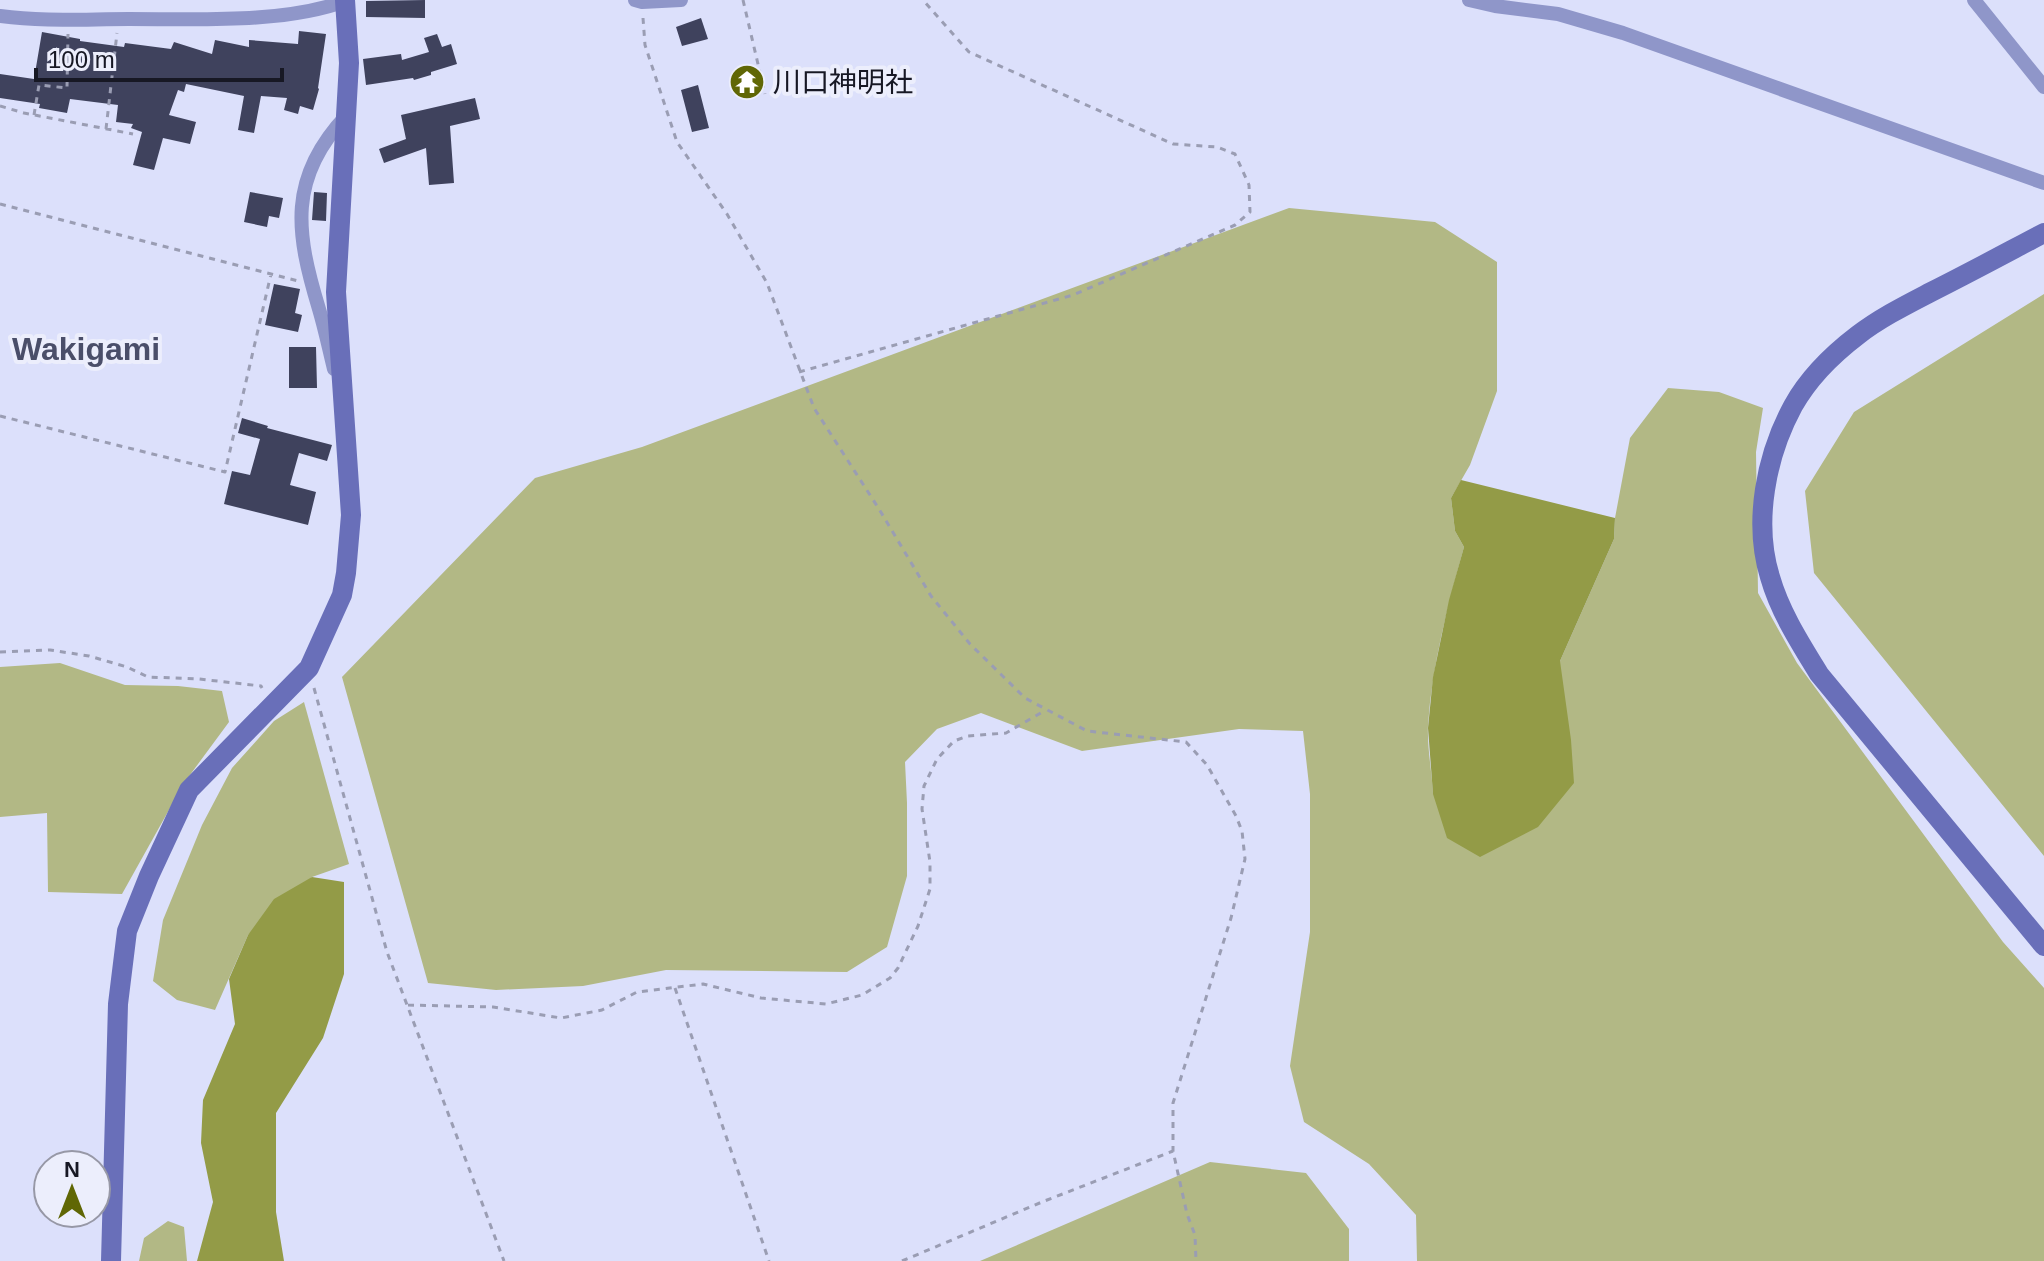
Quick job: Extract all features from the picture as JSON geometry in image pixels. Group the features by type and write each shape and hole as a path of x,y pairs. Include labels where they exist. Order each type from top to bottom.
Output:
{"street":[{"path":"639,1 681,0"},
{"path":"1469,0 1558,14 1623,33 2044,183"},
{"path":"1974,0 2044,87"},
{"path":"0,16 45,21 199,19 284,15 346,1 348,115 336,292 351,515 342,595 309,668 189,790 127,931 118,1004 111,1261"},
{"path":"342,400 301,236 302,199 308,172 328,135 348,115"},
{"path":"2044,233 1891,313 1836,353 1794,405 1781,432 1765,488 1763,520 1769,575 1781,607 1819,674 2044,946"}],"path":[{"path":"743,0 765,94"},
{"path":"799,372 1073,295 1235,225 1250,212 1249,185 1235,154 1217,147 1173,144 969,52 923,0"},
{"path":"639,1 645,45 677,142 727,214 767,283 814,408 931,596 970,644 1025,698 1087,731 1186,742 1207,765 1236,816 1242,831 1245,859 1231,918 1173,1103 1173,1151 1187,1214 1195,1235 1196,1261"},
{"path":"106,129 118,19"},
{"path":"34,115 39,85 67,88 69,20"},
{"path":"0,106 133,134"},
{"path":"0,204 311,284"},
{"path":"0,416 225,472 271,274"},
{"path":"0,652 50,650 89,656 148,677 261,686 277,703"},
{"path":"309,668 387,952 504,1261"},
{"path":"408,1005 493,1007 561,1018 602,1010 637,992 703,984 761,998 826,1004 862,995 890,978 898,968 918,926 930,889 930,862 922,809 924,786 937,759 954,741 968,736 1006,733 1046,710"},
{"path":"675,988 769,1261"},
{"path":"902,1261 1173,1151"}],"shaded area":[{"path":"1289,208 1435,222 1497,262 1497,391 1470,465 1451,498 1455,531 1464,547 1442,635 1430,703 1428,734 1433,794 1560,661 1614,539 1630,438 1668,388 1719,392 1763,408 1756,452 1758,593 1797,663 2003,942 2044,988 2044,1261 1417,1261 1416,1215 1369,1164 1304,1122 1290,1066 1310,932 1310,794 1303,731 1239,729 1082,751 981,713 937,729 905,762 907,876 887,947 847,972 666,970 583,986 496,990 428,983 342,677 535,478 642,447"},
{"path":"2044,294 2044,856 1814,573 1805,491 1854,412"},
{"path":"1461,480 1615,518 1614,539 1560,661 1574,783 1538,827 1480,857 1447,838 1433,794 1428,728 1433,677 1464,547 1455,531 1451,498"},
{"path":"60,663 125,685 222,691 229,722 184,783 122,894 48,892 47,813 0,817 0,667"},
{"path":"304,702 349,864 312,877 248,935 215,1010 177,1000 153,981 163,920 202,825 232,768 274,721"},
{"path":"312,877 344,882 344,974 323,1038 276,1113 276,1212 284,1261 197,1261 213,1202 201,1143 203,1100 235,1024 229,979 248,935 274,899"},
{"path":"1210,1162 1306,1173 1349,1229 1349,1261 980,1261"},
{"path":"168,1221 184,1227 187,1261 139,1261 144,1238"}],"building":[{"path":"425,0 425,18 366,17 366,1"},
{"path":"701,18 708,39 682,46 676,27"},
{"path":"299,31 326,34 313,110 300,106 298,114 284,110 287,98 261,96 254,133 238,130 244,96 186,84 184,92 178,90 169,115 196,122 190,144 163,138 154,170 133,165 142,132 131,128 133,124 116,122 118,105 70,99 67,113 39,108 40,104 0,98 0,74 34,79 42,32 124,47 125,43 171,49 174,42 212,54 215,40 249,47 249,40 298,44"},
{"path":"437,34 442,47 451,44 457,64 414,80 366,85 363,59 401,54 402,60 429,52 424,38"},
{"name":"川口神明社","path":"753,72 756,88 741,91 737,76"},
{"path":"698,85 709,128 692,132 681,90"},
{"path":"475,98 480,119 450,126 454,183 429,185 426,148 384,163 379,149 406,139 401,115"},
{"path":"250,192 283,198 279,218 269,216 267,227 244,222"},
{"path":"314,192 327,193 326,221 312,220"},
{"path":"274,284 300,289 295,313 302,315 298,332 265,325"},
{"path":"289,347 316,347 317,388 289,388"},
{"path":"242,418 332,445 327,461 299,453 290,485 316,492 308,525 224,504 232,471 250,475 260,439 238,433"}],"place":[{"name":"川口神明社","path":"747,82"}],"district":[{"name":"Wakigami","path":"86,349"}]}
